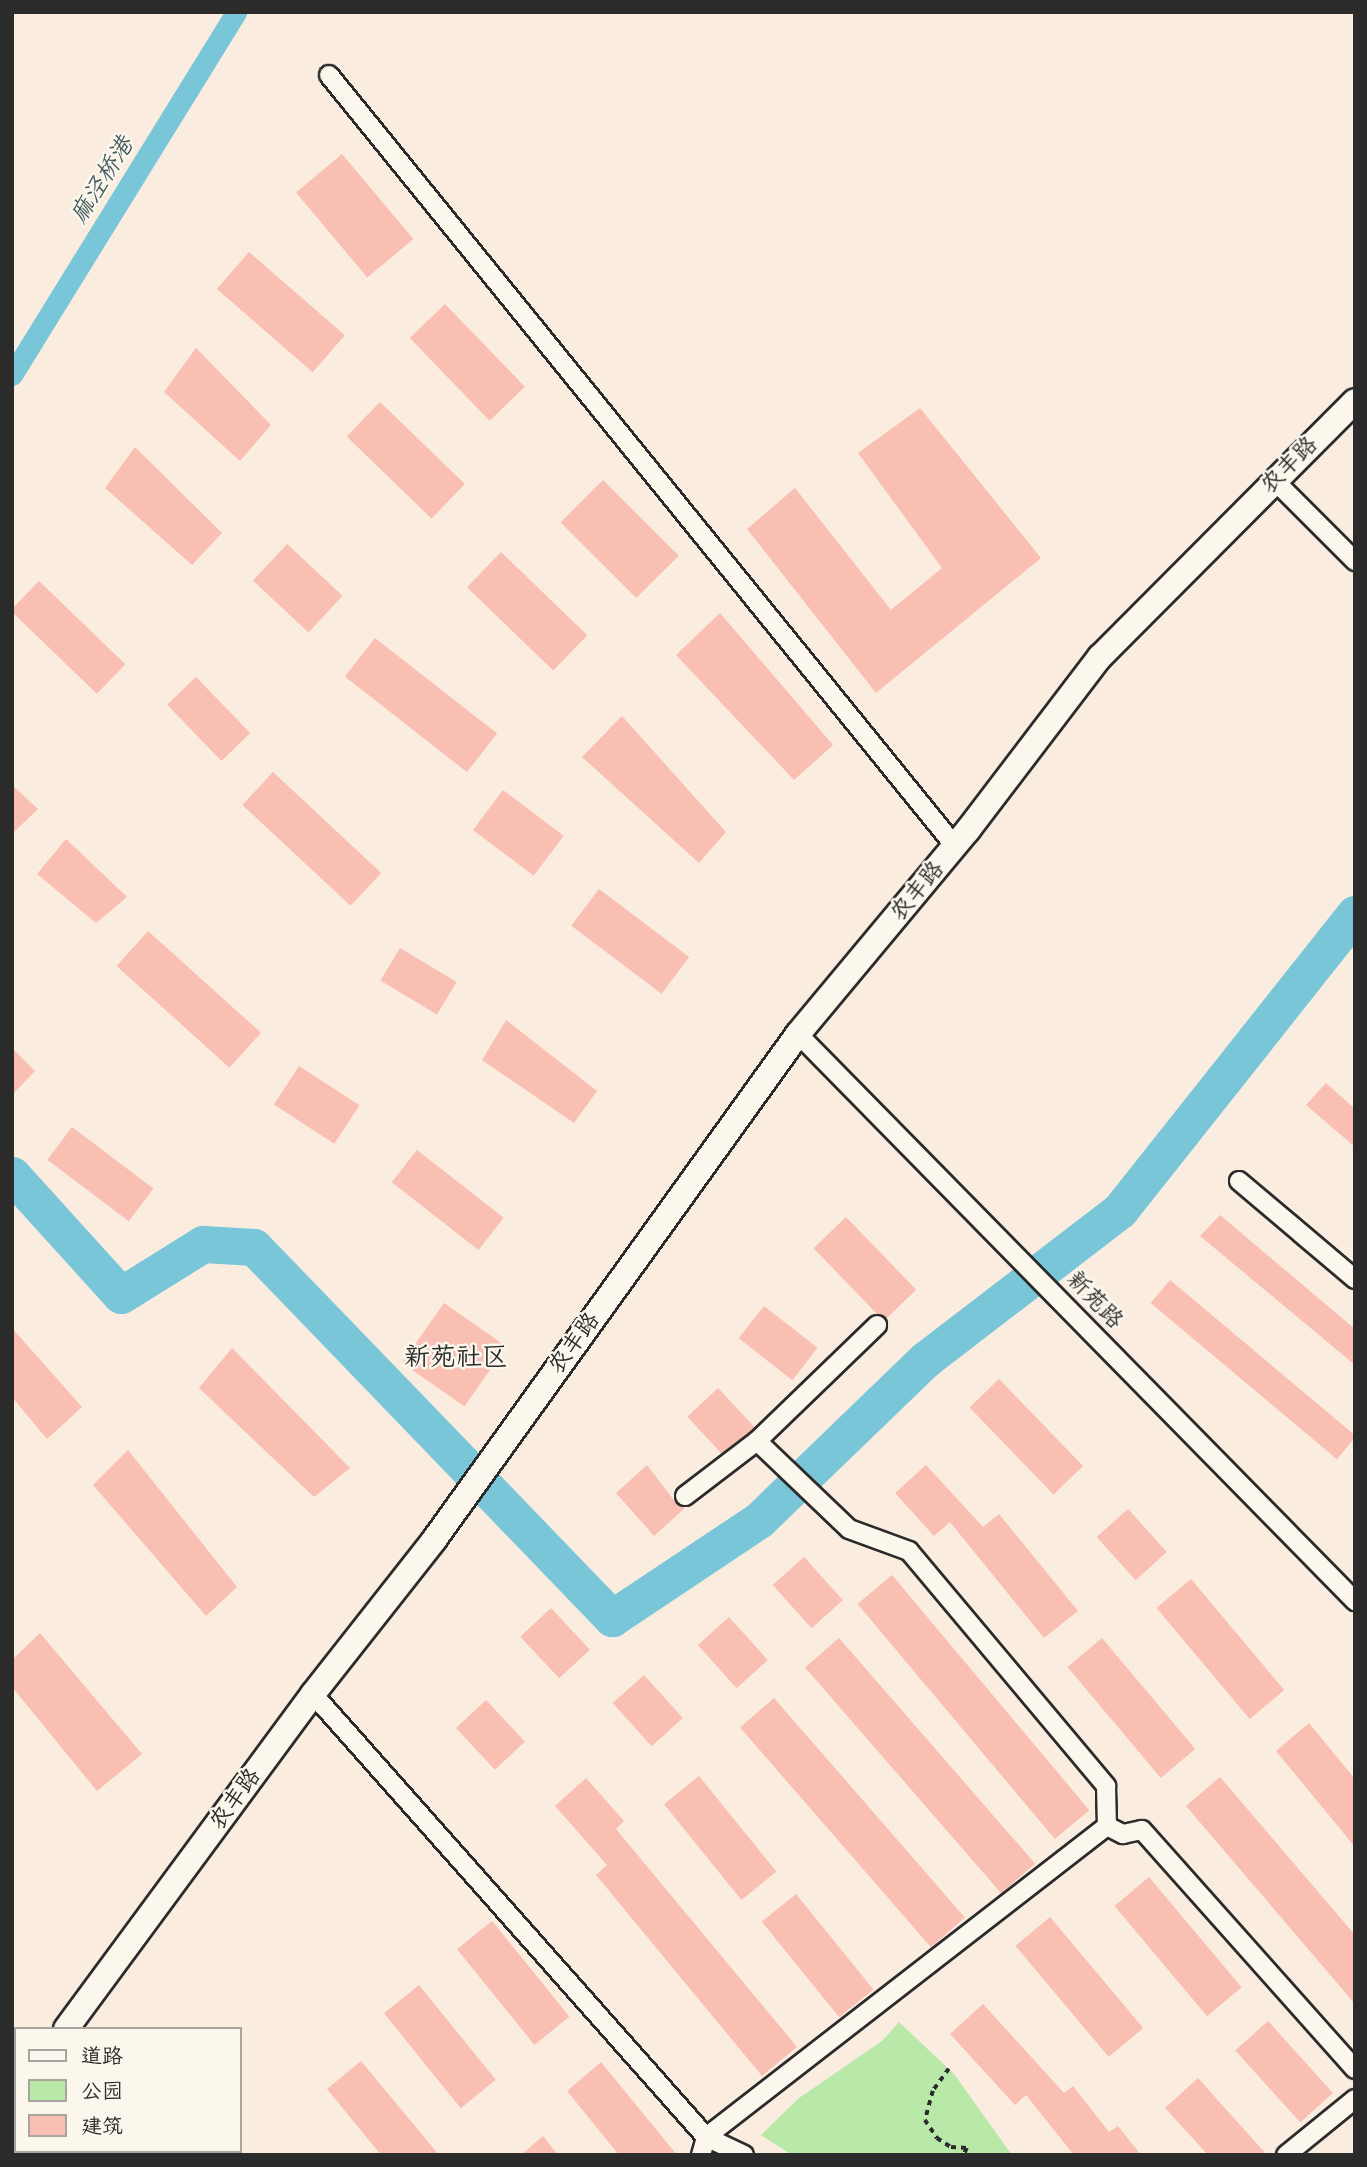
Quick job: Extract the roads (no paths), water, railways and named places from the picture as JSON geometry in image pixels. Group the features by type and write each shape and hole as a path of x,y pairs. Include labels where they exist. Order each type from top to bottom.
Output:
{"main road":[{"name":"农丰路","path":"67,2027 313,1694 434,1540 798,1034 955,846 1100,657 1355,401"}],"street":[{"path":"329,75 955,846"},
{"path":"1274,480 1355,561"},
{"name":"新苑路","path":"798,1034 1355,1601"},
{"path":"1240,1181 1355,1279"},
{"path":"685,1496 757,1441 877,1325"},
{"path":"757,1441 844,1524 909,1551 1106,1786 1107,1826"},
{"path":"313,1694 706,2137 744,2155"},
{"path":"1107,1826 1123,1834 1142,1830 1355,2069"},
{"path":"701,2155 706,2137 1107,1826"},
{"path":"1286,2155 1355,2099"}],"waterway":[{"name":"麻泾桥港","path":"12,375 236,12"},
{"path":"12,1175 121,1295 203,1244 254,1247 612,1618 759,1520 926,1359 1120,1210 1355,914"}],"district":[{"name":"新苑社区","path":"456,1358"}]}
